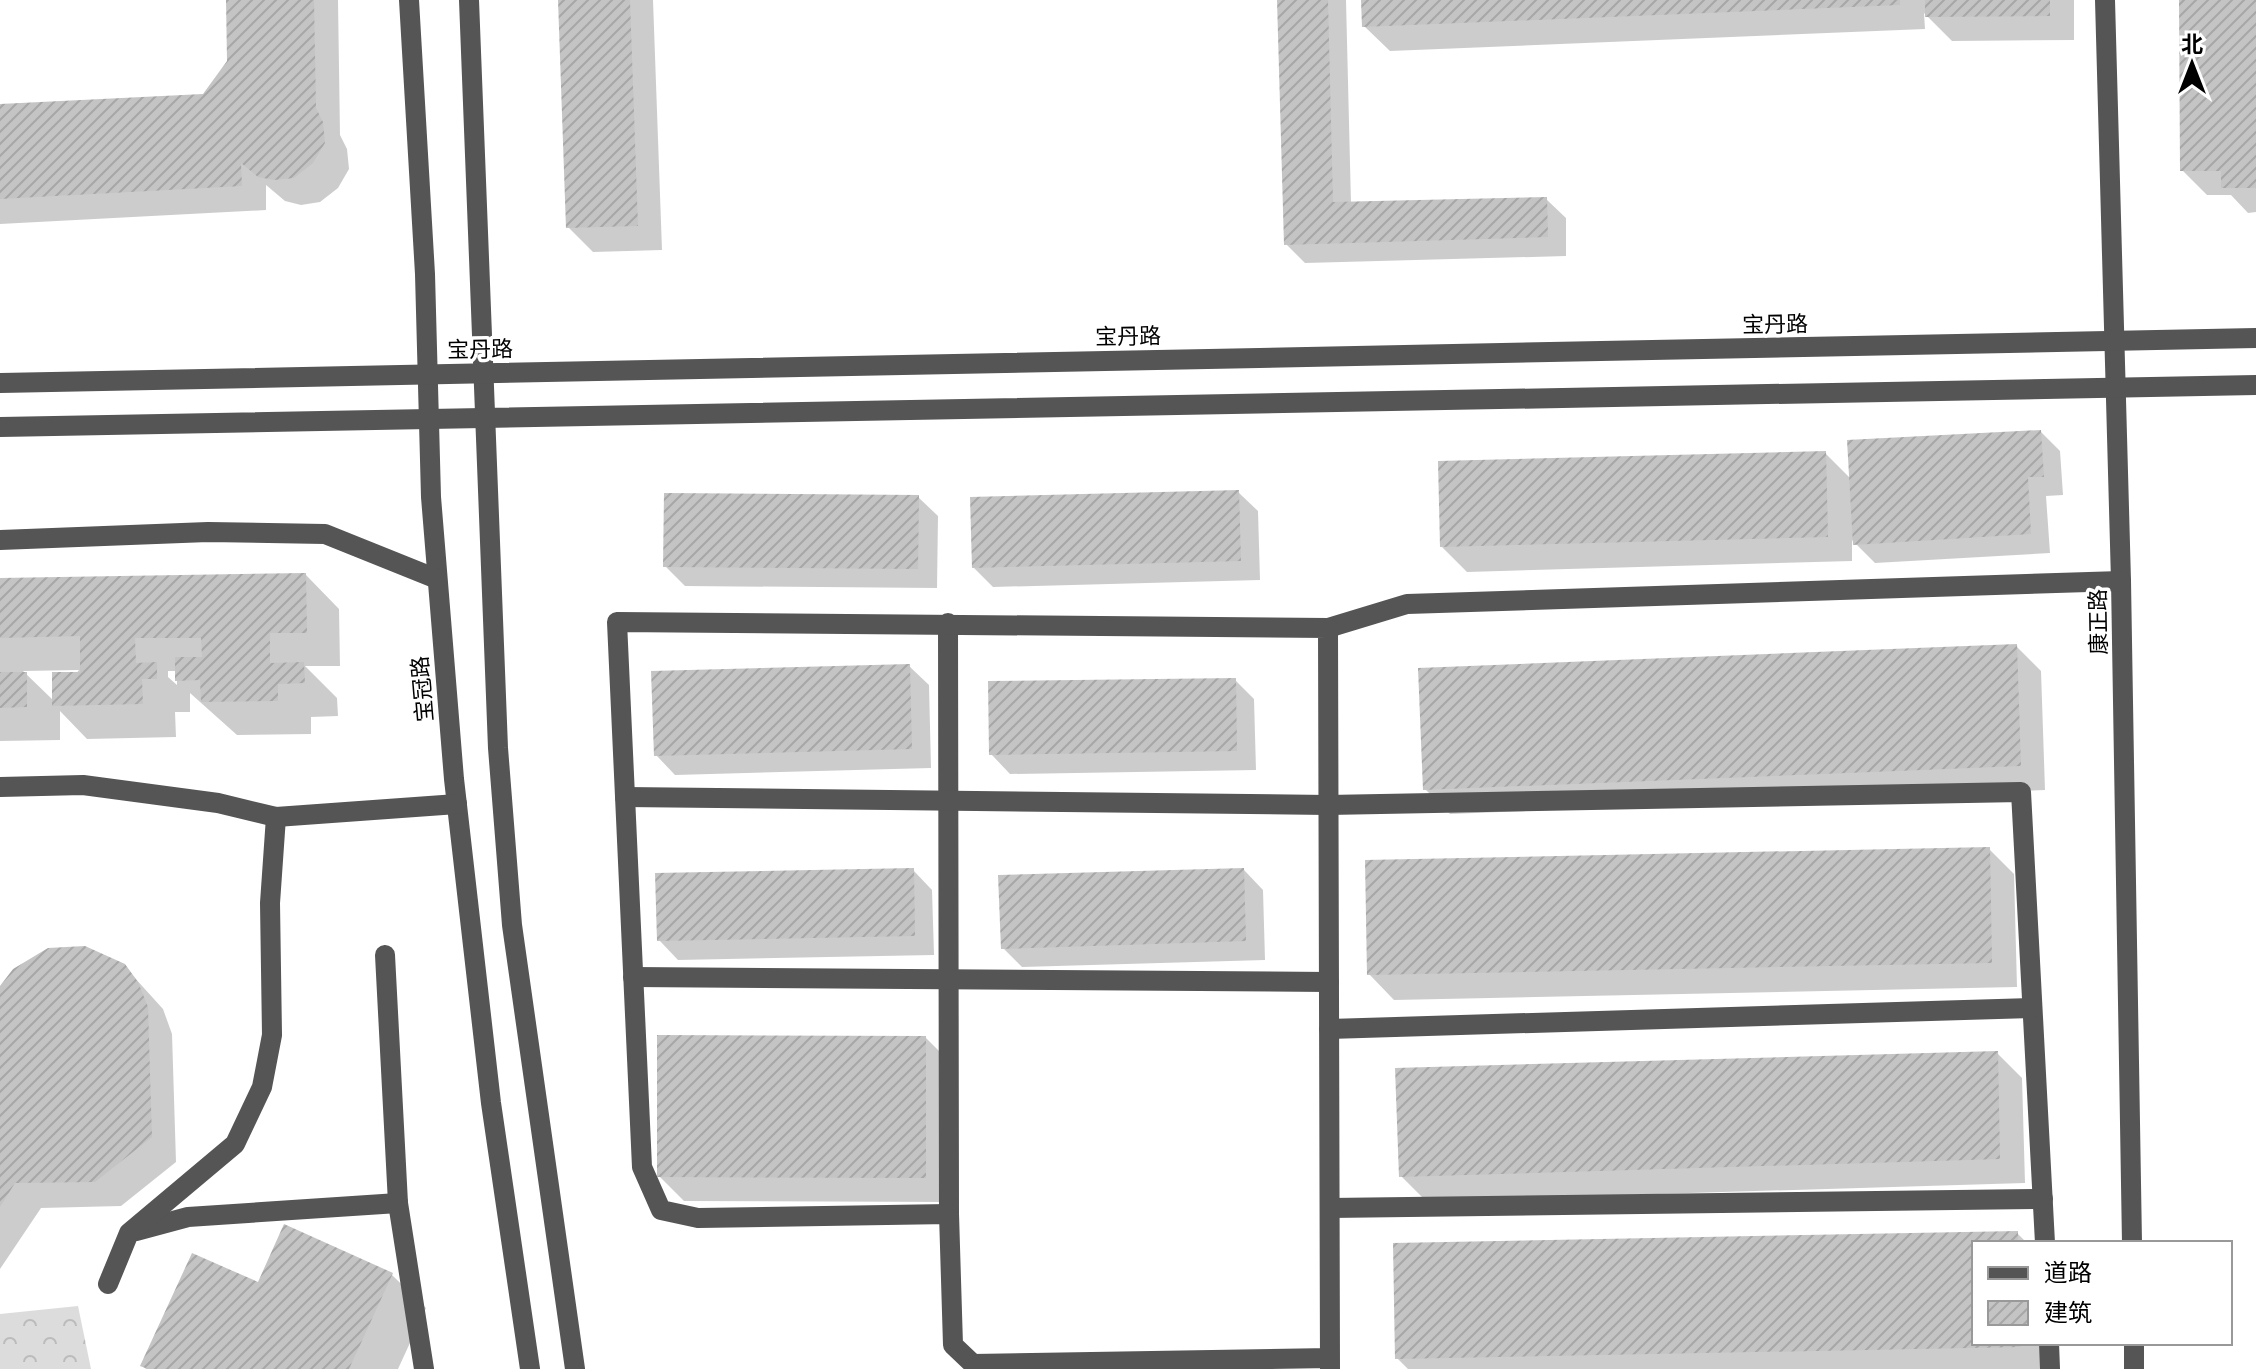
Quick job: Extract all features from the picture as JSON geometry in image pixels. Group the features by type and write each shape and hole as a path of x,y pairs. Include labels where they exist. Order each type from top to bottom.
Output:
{"street":[{"name":"宝冠路","path":"409,0 425,274 437,579 457,804 491,1103 530,1369"},
{"path":"469,0 498,748 512,925 575,1369"},
{"name":"康正路","path":"2105,0 2121,581 2132,1241"},
{"name":"宝丹路","path":"0,383 2256,338"},
{"path":"0,427 2256,385"},
{"path":"0,540 208,532 325,534 437,579"},
{"path":"949,1214 698,1218 661,1210 642,1167 617,622 1328,628 1407,604 2121,581"},
{"path":"948,623 949,1214 953,1345 973,1364 1330,1364 1328,628"},
{"path":"0,787 83,785 218,803 276,817 457,804"},
{"path":"625,797 1328,805 2021,792 2045,1241"},
{"path":"108,1284 129,1233 235,1144 262,1087 272,1035 270,903 276,817"},
{"path":"385,955 398,1203 424,1369"},
{"path":"633,977 1329,982"},
{"path":"1329,1029 2032,1008"},
{"path":"1330,1208 2043,1199"},
{"path":"129,1233 188,1217 398,1203"},
{"path":"2049,1345 2050,1369"},
{"path":"2134,1345 2134,1369"}],"green space":[{"path":"78,1306 91,1369 0,1369 0,1314"}],"building":[{"path":"226,0 314,0 316,108 323,122 325,143 313,163 294,178 274,180 258,177 241,163 242,186 0,199 0,104 203,94 227,61"},
{"path":"558,0 630,0 638,226 566,228"},
{"path":"1277,0 1328,0 1333,202 1547,197 1548,237 1284,245"},
{"path":"1361,0 1900,0 1900,5 1362,27"},
{"path":"1925,0 2050,0 2050,16 1925,17"},
{"path":"2179,0 2256,0 2256,188 2221,188 2221,171 2180,171"},
{"path":"2041,430 2044,477 2028,477 2031,534 1853,545 1847,440"},
{"path":"1826,451 1828,537 1440,547 1438,461"},
{"path":"1239,490 1241,561 972,568 970,497"},
{"path":"664,493 919,495 918,569 663,567"},
{"path":"306,573 307,633 270,633 270,663 304,662 305,683 278,684 278,701 201,702 200,680 175,681 175,657 202,657 201,638 135,638 136,663 157,662 157,679 142,679 143,704 52,706 52,672 80,672 80,636 0,638 0,578"},
{"path":"2017,644 2021,766 1423,790 1418,668"},
{"path":"910,664 912,749 654,756 651,671"},
{"path":"0,672 27,672 27,707 0,708"},
{"path":"1236,678 1237,751 989,755 988,681"},
{"path":"1990,847 1992,963 1367,975 1365,860"},
{"path":"914,868 915,936 657,941 655,873"},
{"path":"1244,868 1246,941 1001,949 998,875"},
{"path":"85,946 125,964 138,982 148,1007 152,1137 95,1182 15,1183 0,1207 0,986 13,969 48,948"},
{"path":"657,1035 926,1036 926,1178 657,1177"},
{"path":"1998,1051 2000,1159 1399,1177 1395,1068"},
{"path":"284,1224 393,1273 349,1369 148,1369 140,1366 192,1253 258,1282"},
{"path":"2018,1231 2018,1241 1972,1241 1972,1345 2021,1347 1395,1359 1393,1243"}]}
